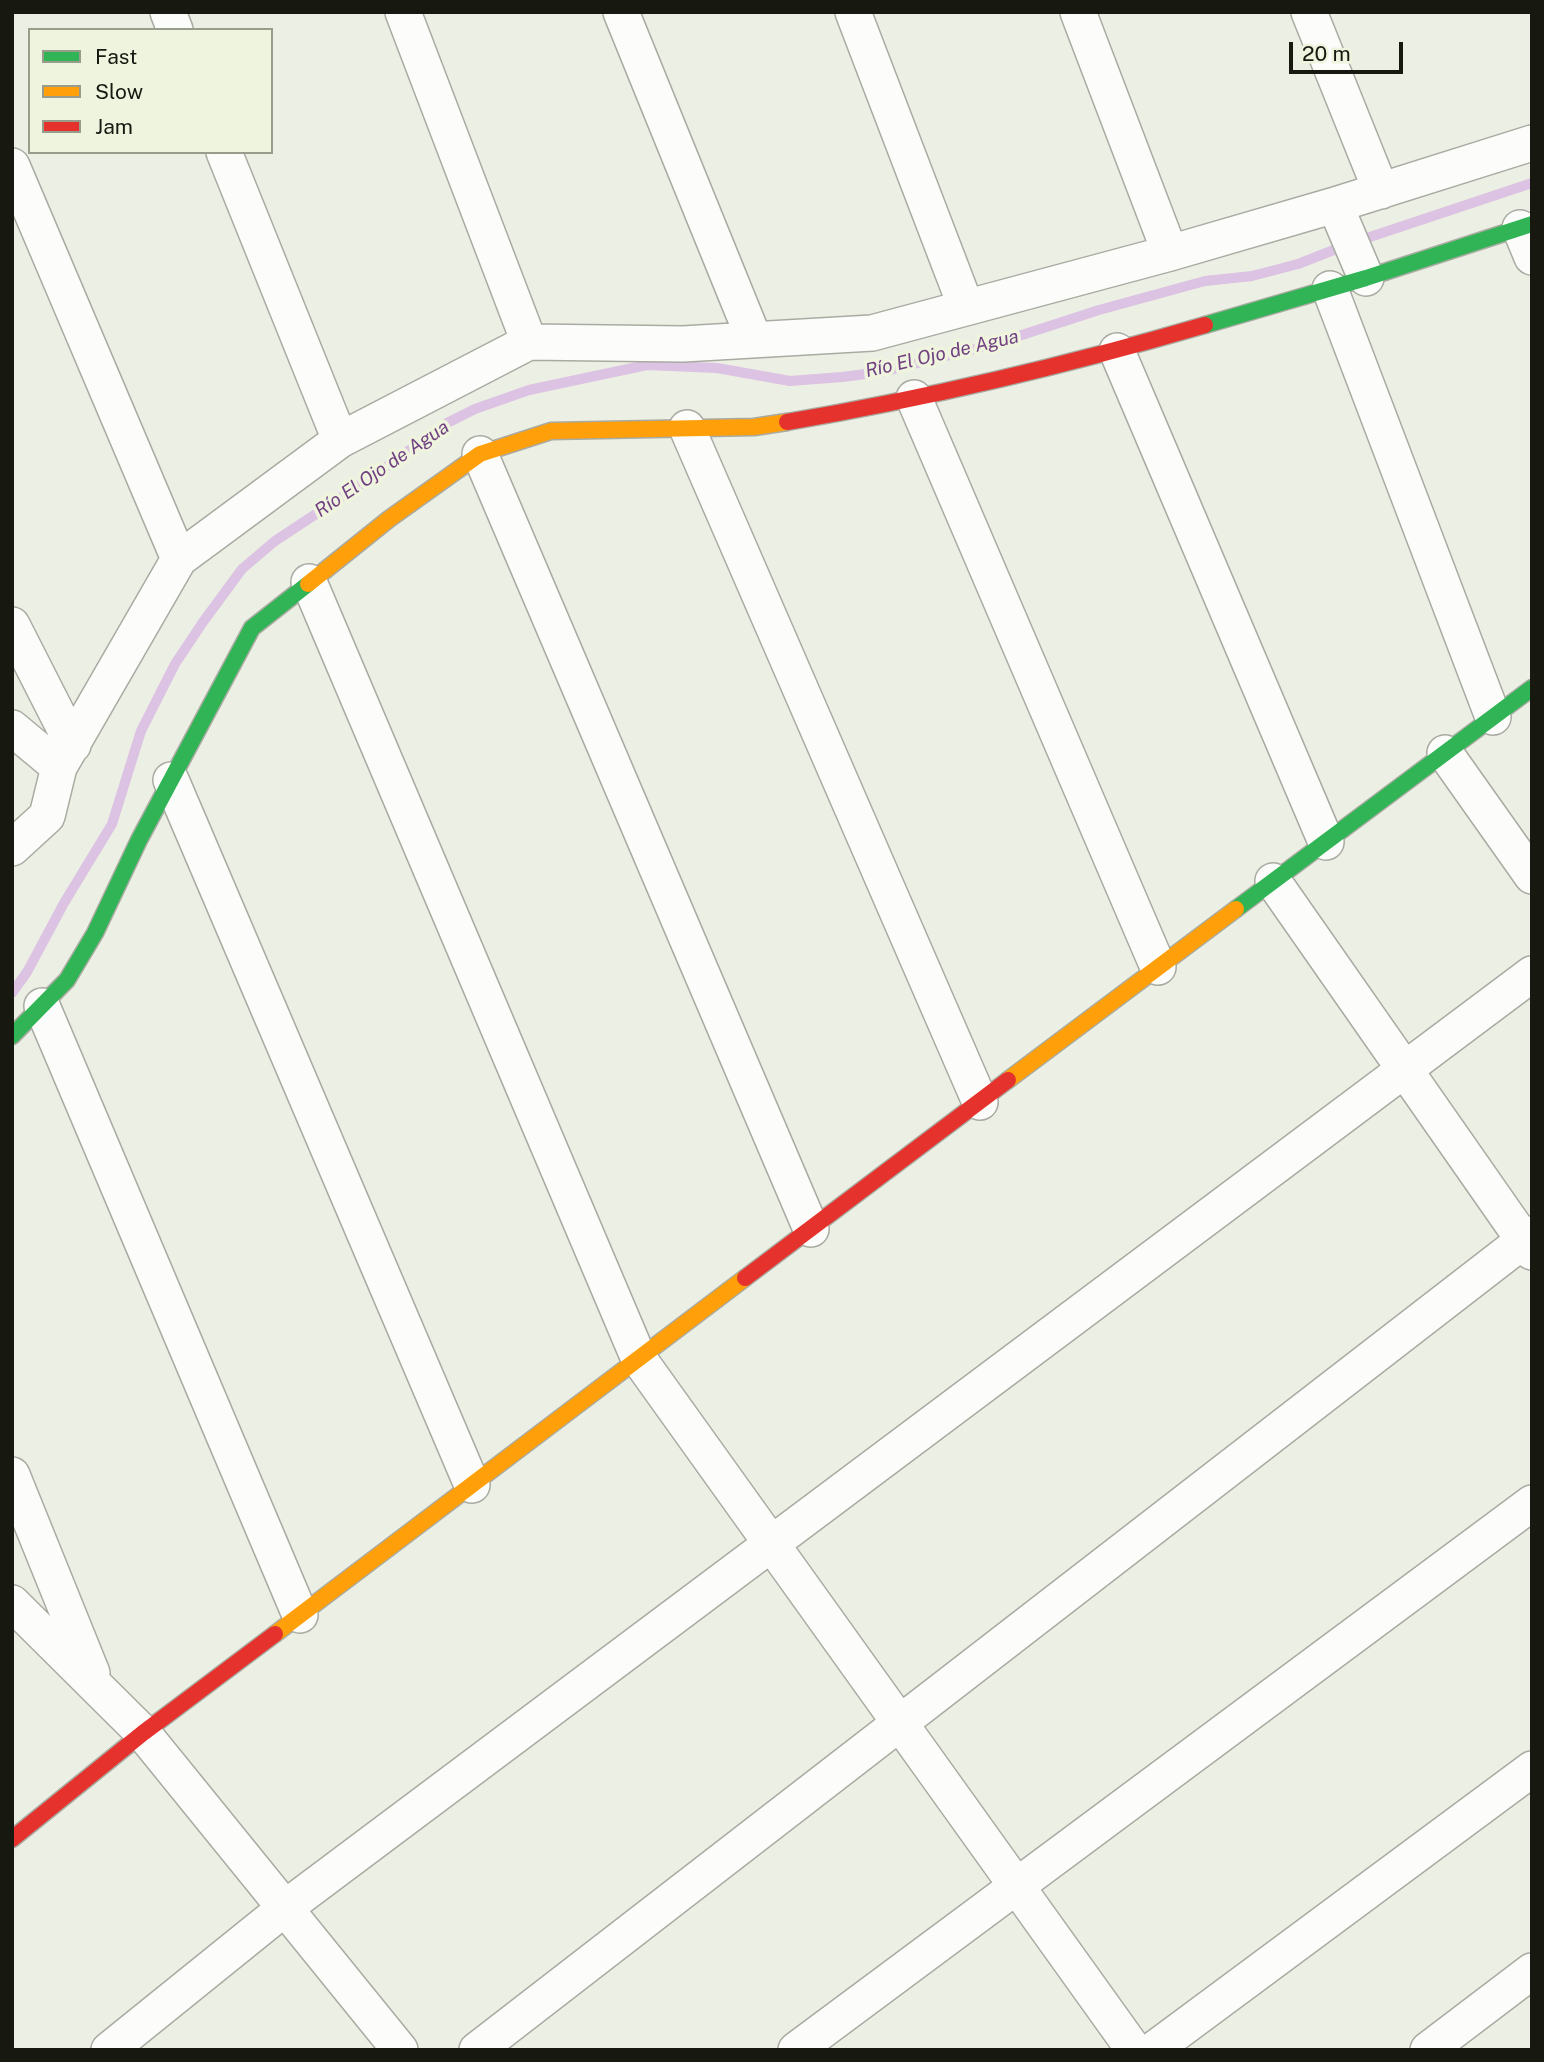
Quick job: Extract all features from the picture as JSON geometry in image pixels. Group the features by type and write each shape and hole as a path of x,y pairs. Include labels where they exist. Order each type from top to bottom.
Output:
{"street":[{"path":"403,12 530,342"},
{"path":"621,12 754,340"},
{"path":"853,12 966,307"},
{"path":"1078,12 1170,253"},
{"path":"1309,12 1381,191"},
{"path":"12,848 47,816 66,756 179,559 340,440 530,342 683,344 872,333 1337,210 1381,191 1532,143"},
{"path":"225,154 340,440"},
{"path":"12,166 179,559"},
{"path":"1337,210 1364,272"},
{"path":"12,1036 67,981 95,933 171,780 253,628 389,519 480,454 551,430 754,427 914,398 1117,351 1330,289 1364,272 1528,236"},
{"path":"1330,289 1493,717"},
{"path":"1117,351 1326,842"},
{"path":"914,398 1158,967"},
{"path":"687,428 980,1102"},
{"path":"480,454 811,1229"},
{"path":"309,582 639,1359 1134,2050"},
{"path":"12,625 66,756"},
{"path":"12,1839 143,1733 1532,688"},
{"path":"12,728 66,756"},
{"path":"1445,753 1532,876"},
{"path":"171,780 472,1485"},
{"path":"477,2050 899,1722 1529,1242 1273,881"},
{"path":"109,2050 285,1908 1532,974"},
{"path":"42,1006 300,1615"},
{"path":"12,1475 97,1686"},
{"path":"796,2050 1532,1503"},
{"path":"12,1603 143,1733 400,2050"},
{"path":"1153,2050 1532,1769"},
{"path":"1428,2050 1529,1978"}],"waterway":[{"name":"Río El Ojo de Agua","path":"12,993 27,972 64,903 112,824 141,731 175,664 242,569 275,541 375,475 447,423 475,409 529,390 647,365 717,368 790,381 882,372 991,345 1099,310 1205,281 1252,276 1298,264 1349,244 1532,183"}],"traffic: fast":[{"path":"1205,325 1366,278 1532,224"},
{"path":"12,1036 67,980 95,933 139,840 252,628 308,584"},
{"path":"1236,909 1532,688"}],"traffic: slow":[{"path":"308,584 389,519 480,454 551,431 754,427 787,422"},
{"path":"1008,1080 1236,909"},
{"path":"275,1634 745,1278"}],"traffic: jam":[{"path":"787,422 998,380 1205,325"},
{"path":"745,1278 1008,1080"},
{"path":"12,1839 143,1733 275,1634"}]}
